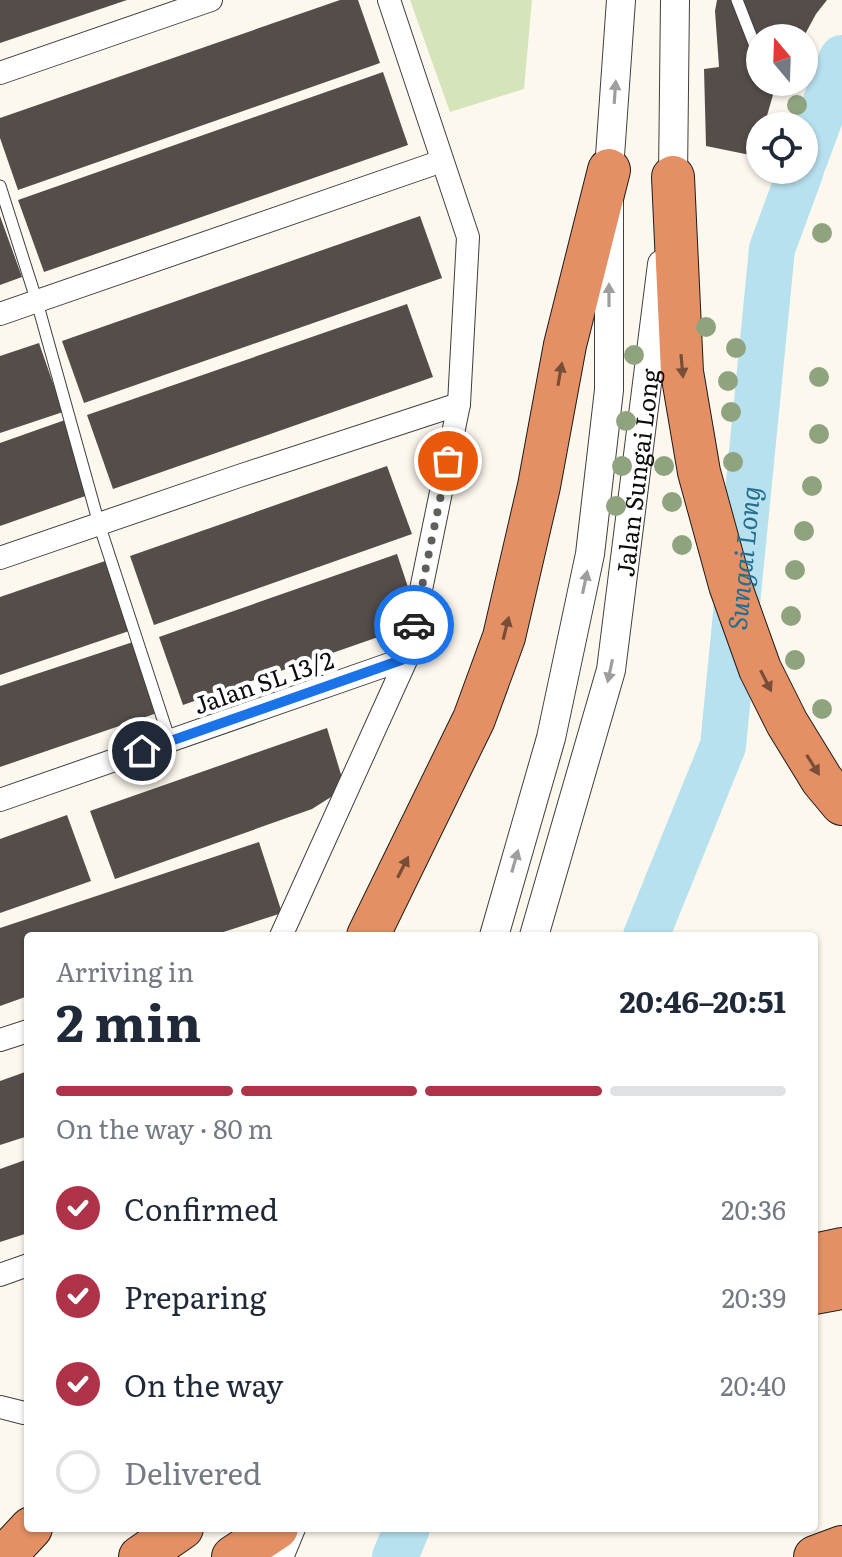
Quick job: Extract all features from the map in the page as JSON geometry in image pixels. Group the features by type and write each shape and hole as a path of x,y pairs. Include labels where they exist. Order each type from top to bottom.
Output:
{"highway":[{"path":"370,932 474,719 504,637 539,486 565,345 609,170"},
{"path":"673,177 682,372 699,472 730,585 760,669 787,723 822,780 842,804"},
{"path":"818,1254 842,1249"},
{"path":"818,1292 842,1288"},
{"path":"4,1557 27,1532"},
{"path":"140,1557 176,1532"},
{"path":"232,1557 271,1532"},
{"path":"815,1557 842,1547"}],"street":[{"path":"0,73 211,0"},
{"path":"283,932 407,658 459,404 468,237 389,0"},
{"name":"Jalan Sungai Long","path":"495,932 551,738 590,554 609,390 609,170 621,0"},
{"name":"Jalan Sungai Long","path":"535,932 611,670 673,177 675,0"},
{"path":"0,314 442,161"},
{"path":"0,558 459,404"},
{"name":"Jalan SL 13/2","path":"0,800 407,658"},
{"path":"0,1040 24,1032"},
{"path":"0,1275 24,1266"},
{"path":"0,1407 24,1413"},
{"path":"232,1557 241,1532"},
{"path":"279,1557 289,1532"}],"lane":[{"path":"737,0 746,24"},
{"path":"0,186 37,302 99,524 170,741"}],"green space":[{"path":"410,0 532,0 524,89 450,112"}],"building":[{"path":"0,0 127,0 0,43"},
{"path":"340,0 358,0 380,63 18,190 0,138 0,118"},
{"path":"717,0 827,0 811,24 746,24 746,96 773,96 768,112 746,112 746,154 706,146 704,69 719,67"},
{"path":"383,72 408,145 44,272 18,200"},
{"path":"0,216 22,277 0,285"},
{"path":"420,216 442,278 84,403 62,341"},
{"path":"407,304 433,377 113,489 87,415"},
{"path":"39,343 63,412 0,433 0,356"},
{"path":"65,420 91,494 0,526 0,443"},
{"path":"387,466 412,534 154,625 130,556"},
{"path":"397,554 409,590 387,598 393,615 379,620 384,635 183,705 159,637"},
{"path":"108,560 132,630 0,675 0,597"},
{"path":"136,641 160,712 0,767 0,686"},
{"path":"327,728 346,791 312,809 115,879 90,811"},
{"path":"67,815 91,881 0,913 0,839"},
{"path":"259,842 282,913 223,932 24,932 24,997 0,1006 0,928"},
{"path":"24,1072 24,1137 0,1145 0,1081"},
{"path":"24,1160 24,1234 0,1242 0,1169"}],"waterway":[{"name":"Sungai Long","path":"818,123 842,58"},
{"name":"Sungai Long","path":"648,932 723,746 772,249 796,184"},
{"name":"Sungai Long","path":"395,1557 405,1532"}],"way so far":[{"path":"414,625 448,461"}],"route":[{"path":"142,751 407,658 414,625"}]}
